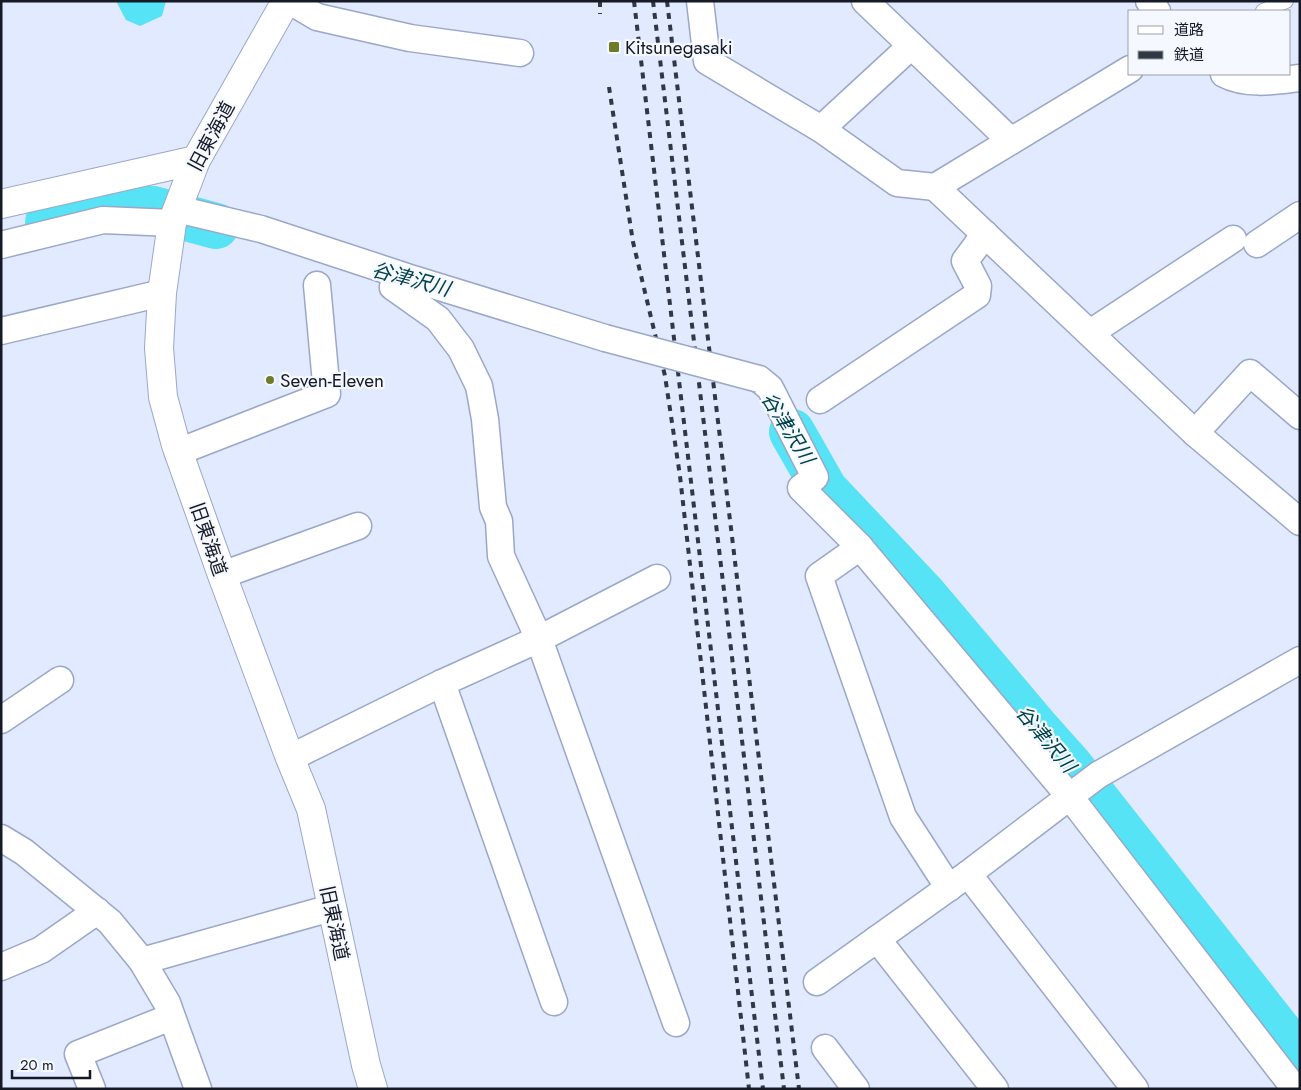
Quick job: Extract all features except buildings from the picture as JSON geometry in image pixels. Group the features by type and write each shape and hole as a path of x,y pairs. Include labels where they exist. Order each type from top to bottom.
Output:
{"street":[{"path":"288,1 317,17 401,36 520,54"},
{"name":"旧東海道","path":"288,1 196,160 175,216 162,293 159,348 163,397 178,452 290,758 311,809 331,908 373,1089"},
{"path":"700,1 707,61 821,129 897,183 935,187 1128,70"},
{"path":"864,1 1011,141"},
{"path":"821,129 911,46"},
{"path":"1226,75 1256,81 1300,78"},
{"path":"1,204 196,160"},
{"path":"935,187 1195,433 1300,522"},
{"path":"1090,333 1245,241 1300,215"},
{"path":"1,245 103,220 175,216 261,228 396,274 605,338 759,379 770,388 815,477 801,488 860,547 1070,797 1295,1089"},
{"path":"820,400 977,295 978,286 965,261 985,234"},
{"path":"396,274 393,287 438,319 461,349 479,386 485,419 493,507 499,520 501,556 539,639 676,1023"},
{"path":"178,452 327,394 317,286"},
{"path":"1,331 162,293"},
{"path":"1195,433 1250,373 1300,416"},
{"path":"222,575 358,526"},
{"path":"860,547 819,576 903,817 1135,1089"},
{"path":"290,758 442,683 539,639 656,578"},
{"path":"817,982 959,881 1098,775 1300,660"},
{"path":"1,720 60,680"},
{"path":"442,683 554,1002"},
{"path":"1,838 24,852 110,922 142,961 167,1003 198,1089"},
{"path":"142,961 331,908"},
{"path":"1,967 41,950 97,911"},
{"path":"877,940 995,1089"},
{"path":"92,1089 78,1054 171,1017"},
{"path":"825,1048 856,1089"}],"lane":[{"path":"1265,10 1286,1"}],"water":[{"path":"116,1 166,1 162,16 140,26 126,20"}],"waterway":[{"name":"谷津沢川","path":"48,222 110,207 153,209 216,226"},
{"name":"谷津沢川","path":"792,432 825,490 924,595 1070,766 1300,1058"}],"railway":[{"path":"600,1 600,14"},
{"path":"634,1 763,1089"},
{"path":"653,1 784,1089"},
{"path":"667,1 799,1089"},
{"path":"609,87 633,242 665,376 680,476 749,1089"}],"place":[{"name":"Kitsunegasaki","path":"614,47"},
{"name":"Seven-Eleven","path":"270,380"}]}
